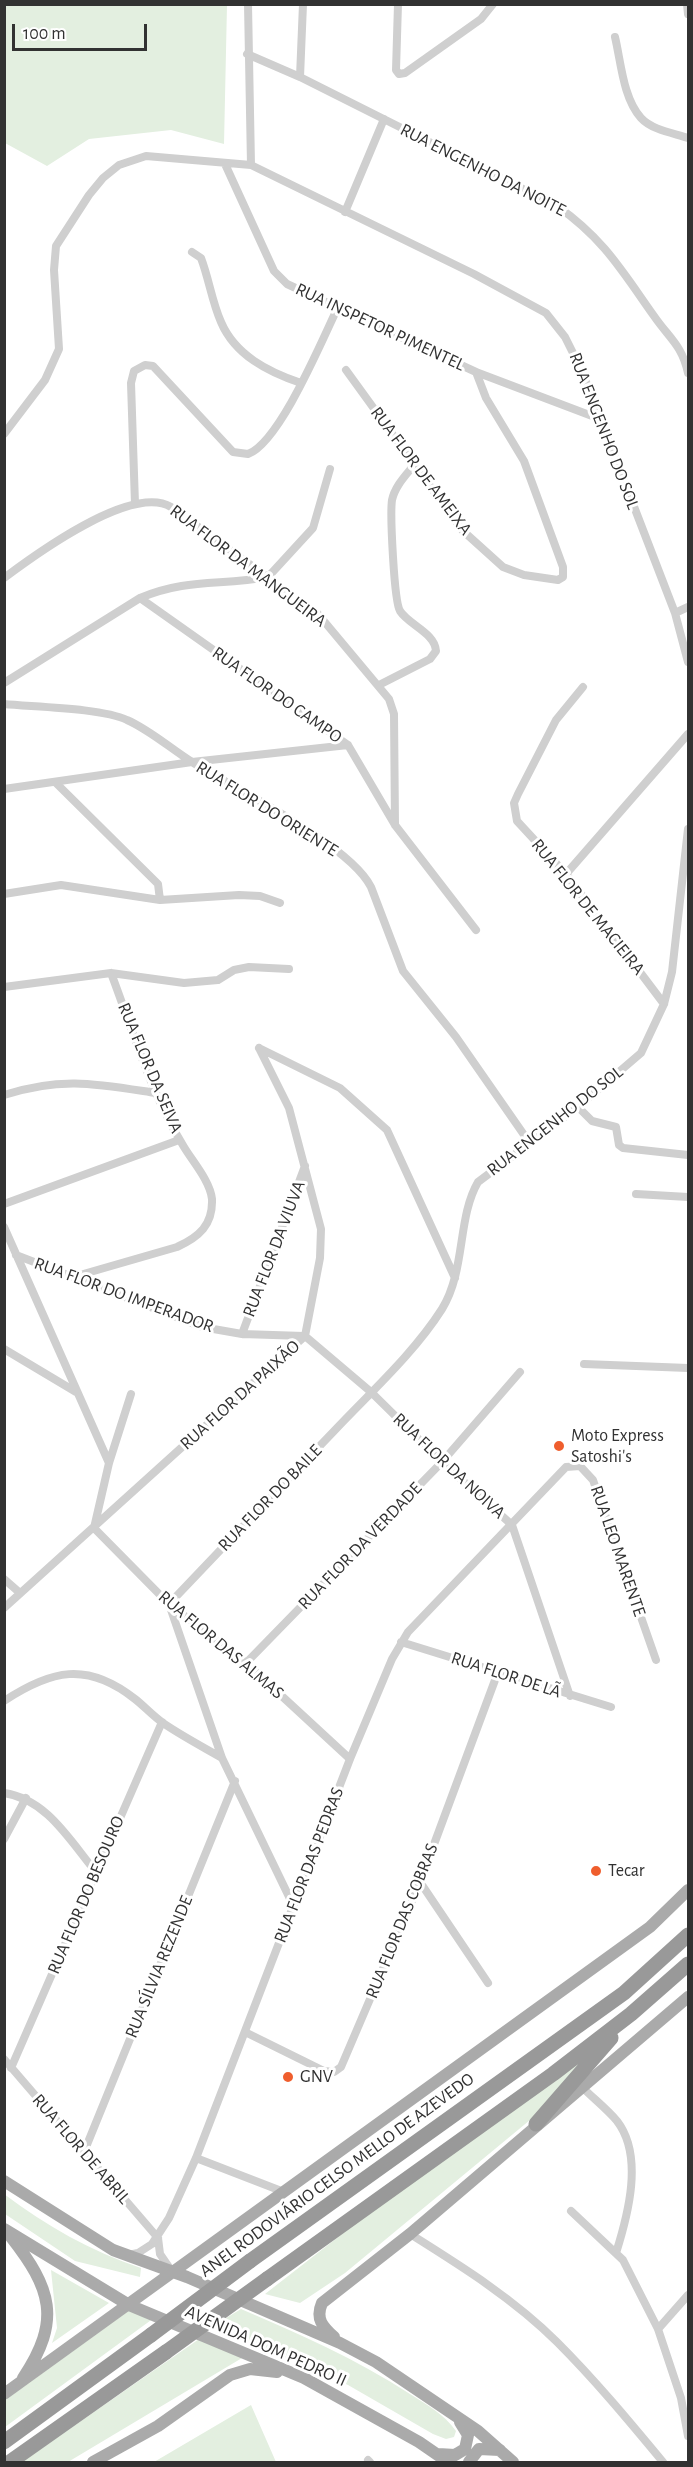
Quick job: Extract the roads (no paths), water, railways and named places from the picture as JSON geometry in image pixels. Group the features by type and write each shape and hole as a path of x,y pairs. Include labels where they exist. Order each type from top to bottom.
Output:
{"highway":[{"name":"ANEL RODOVIÁRIO CELSO MELLO DE AZEVEDO","path":"4,2442 624,1993 688,1935"},
{"path":"9,2463 553,2074 631,2014 688,1964"},
{"path":"536,2124 631,2014"}],"main road":[{"name":"ANEL RODOVIÁRIO CELSO MELLO DE AZEVEDO","path":"4,2394 650,1927 688,1890"},
{"path":"340,2343 320,2322 319,2310 322,2303 410,2234 536,2124 583,2088 688,1997"},
{"name":"AVENIDA DOM PEDRO II","path":"4,2181 64,2221 126,2256 172,2271 340,2343 376,2362 454,2414 501,2450 513,2463"},
{"path":"4,2229 41,2278 47,2310 41,2348 19,2384"},
{"name":"AVENIDA DOM PEDRO II","path":"4,2229 129,2305 304,2378 438,2454 448,2463"},
{"path":"93,2463 158,2426 236,2373 262,2370 304,2378"},
{"path":"438,2454 455,2455 467,2445 466,2429 454,2414"},
{"path":"469,2463 479,2449 501,2450"}],"street":[{"path":"4,434 53,366 59,349 54,270 56,246 89,195 103,178 119,165 146,156 251,165 247,54 248,4"},
{"path":"300,77 303,4"},
{"path":"398,4 396,70 399,74 405,73 481,19 493,4"},
{"path":"687,4 688,14"},
{"path":"615,37 631,103 642,119 659,129 688,138"},
{"name":"RUA ENGENHO DA NOITE","path":"247,54 300,77 557,206 583,224 616,258 659,323 674,338 685,356 688,373"},
{"path":"345,212 384,119"},
{"name":"RUA INSPETOR PIMENTEL","path":"225,164 274,271 287,284 476,372 600,419"},
{"name":"RUA ENGENHO DO SOL","path":"251,165 474,274 546,313 573,349 675,612 688,662"},
{"path":"192,252 201,258 221,322 236,346 269,372 301,383"},
{"path":"4,578 41,550 80,527 135,504 131,383 134,371 149,365 161,374 233,452 240,455 255,451 263,444 301,383 338,308"},
{"name":"RUA FLOR DE AMEIXA","path":"346,370 462,530 503,567 524,576 558,580 563,577 563,567 524,461 486,398 476,372"},
{"path":"379,685 430,660 436,651 434,642 401,612 396,596 392,501 398,485 414,465"},
{"path":"4,683 140,598 176,585 268,577 313,528 330,469"},
{"name":"RUA FLOR DA MANGUEIRA","path":"135,504 162,502 318,614 379,685 389,699 394,714 395,825"},
{"name":"RUA FLOR DO CAMPO","path":"140,598 348,744 395,825 476,930"},
{"path":"675,612 688,607"},
{"name":"RUA FLOR DE MACIEIRA","path":"583,687 556,720 518,794 514,810 517,821 566,874 664,1004"},
{"name":"RUA FLOR DO ORIENTE","path":"4,704 104,714 127,719 192,762 312,834 366,876 403,971 456,1037 529,1142"},
{"path":"566,874 688,734"},
{"path":"4,789 192,762 348,744"},
{"path":"55,782 158,884 160,900"},
{"name":"RUA ENGENHO DO SOL","path":"371,1392 430,1327 443,1306 456,1278 474,1188 478,1182 578,1107 641,1053 664,1004 672,972 688,830"},
{"path":"4,894 61,885 160,900 239,894 260,896 280,903"},
{"path":"4,987 111,973 184,983 218,980 234,970 249,967 289,969"},
{"name":"RUA FLOR DA SEIVA","path":"73,1277 177,1247 200,1235 206,1228 212,1196 179,1140 156,1093 111,973"},
{"name":"RUA FLOR DA PAIXÃO","path":"4,1608 305,1336 322,1244 320,1218 289,1108 259,1048 340,1088 387,1130 456,1278"},
{"path":"4,1095 34,1085 64,1082 95,1083 156,1093"},
{"path":"578,1107 592,1121 616,1127 619,1145 623,1148 688,1155"},
{"path":"4,1204 179,1140"},
{"name":"RUA FLOR DA VIUVA","path":"242,1334 305,1164"},
{"path":"636,1194 688,1197"},
{"path":"4,1227 109,1463"},
{"name":"RUA FLOR DO IMPERADOR","path":"16,1255 202,1327 242,1334 305,1336"},
{"name":"RUA FLOR DA NOIVA","path":"305,1336 371,1392 442,1462 512,1525 570,1696"},
{"path":"7,1352 77,1393"},
{"path":"584,1364 688,1368"},
{"name":"RUA FLOR DA VERDADE","path":"246,1663 442,1462 520,1372"},
{"name":"RUA FLOR DO BAILE","path":"169,1604 371,1392"},
{"path":"94,1528 109,1463 131,1394"},
{"name":"RUA LEO MARENTE","path":"512,1525 566,1467 576,1465 587,1471 603,1505 656,1660"},
{"name":"RUA FLOR DAS PEDRAS","path":"158,2238 196,2158 350,1759 401,1642 512,1525"},
{"name":"RUA FLOR DAS ALMAS","path":"94,1528 169,1604 246,1663 350,1759"},
{"path":"4,1579 20,1593"},
{"path":"169,1604 222,1758 293,1905"},
{"name":"RUA FLOR DE LÃ","path":"401,1642 611,1707"},
{"name":"RUA FLOR DAS COBRAS","path":"245,2032 319,2069 330,2072 339,2070 420,1882 498,1672"},
{"path":"4,1701 33,1682 50,1676 70,1673 87,1675 111,1684 134,1697 162,1722 222,1758"},
{"name":"RUA FLOR DO BESOURO","path":"11,2068 162,1722"},
{"name":"RUA SÍLVIA REZENDE","path":"84,2152 235,1781"},
{"path":"4,1793 26,1798 53,1820 96,1872"},
{"path":"4,1839 26,1798"},
{"path":"420,1882 488,1983"},
{"name":"RUA FLOR DE ABRIL","path":"4,2059 158,2238"},
{"path":"583,2088 617,2122 628,2142 630,2203 616,2253"},
{"path":"196,2158 284,2192"},
{"path":"571,2211 623,2260 658,2329 681,2397 688,2436"},
{"path":"410,2234 484,2281 556,2340 615,2403 663,2463"},
{"path":"126,2256 146,2249 158,2238"},
{"path":"158,2238 160,2254 172,2271"},
{"path":"658,2329 688,2295"}],"place":[{"name":"Moto Express Satoshi's","path":"559,1446"},
{"name":"Tecar","path":"596,1871"},
{"name":"GNV","path":"288,2077"}]}
